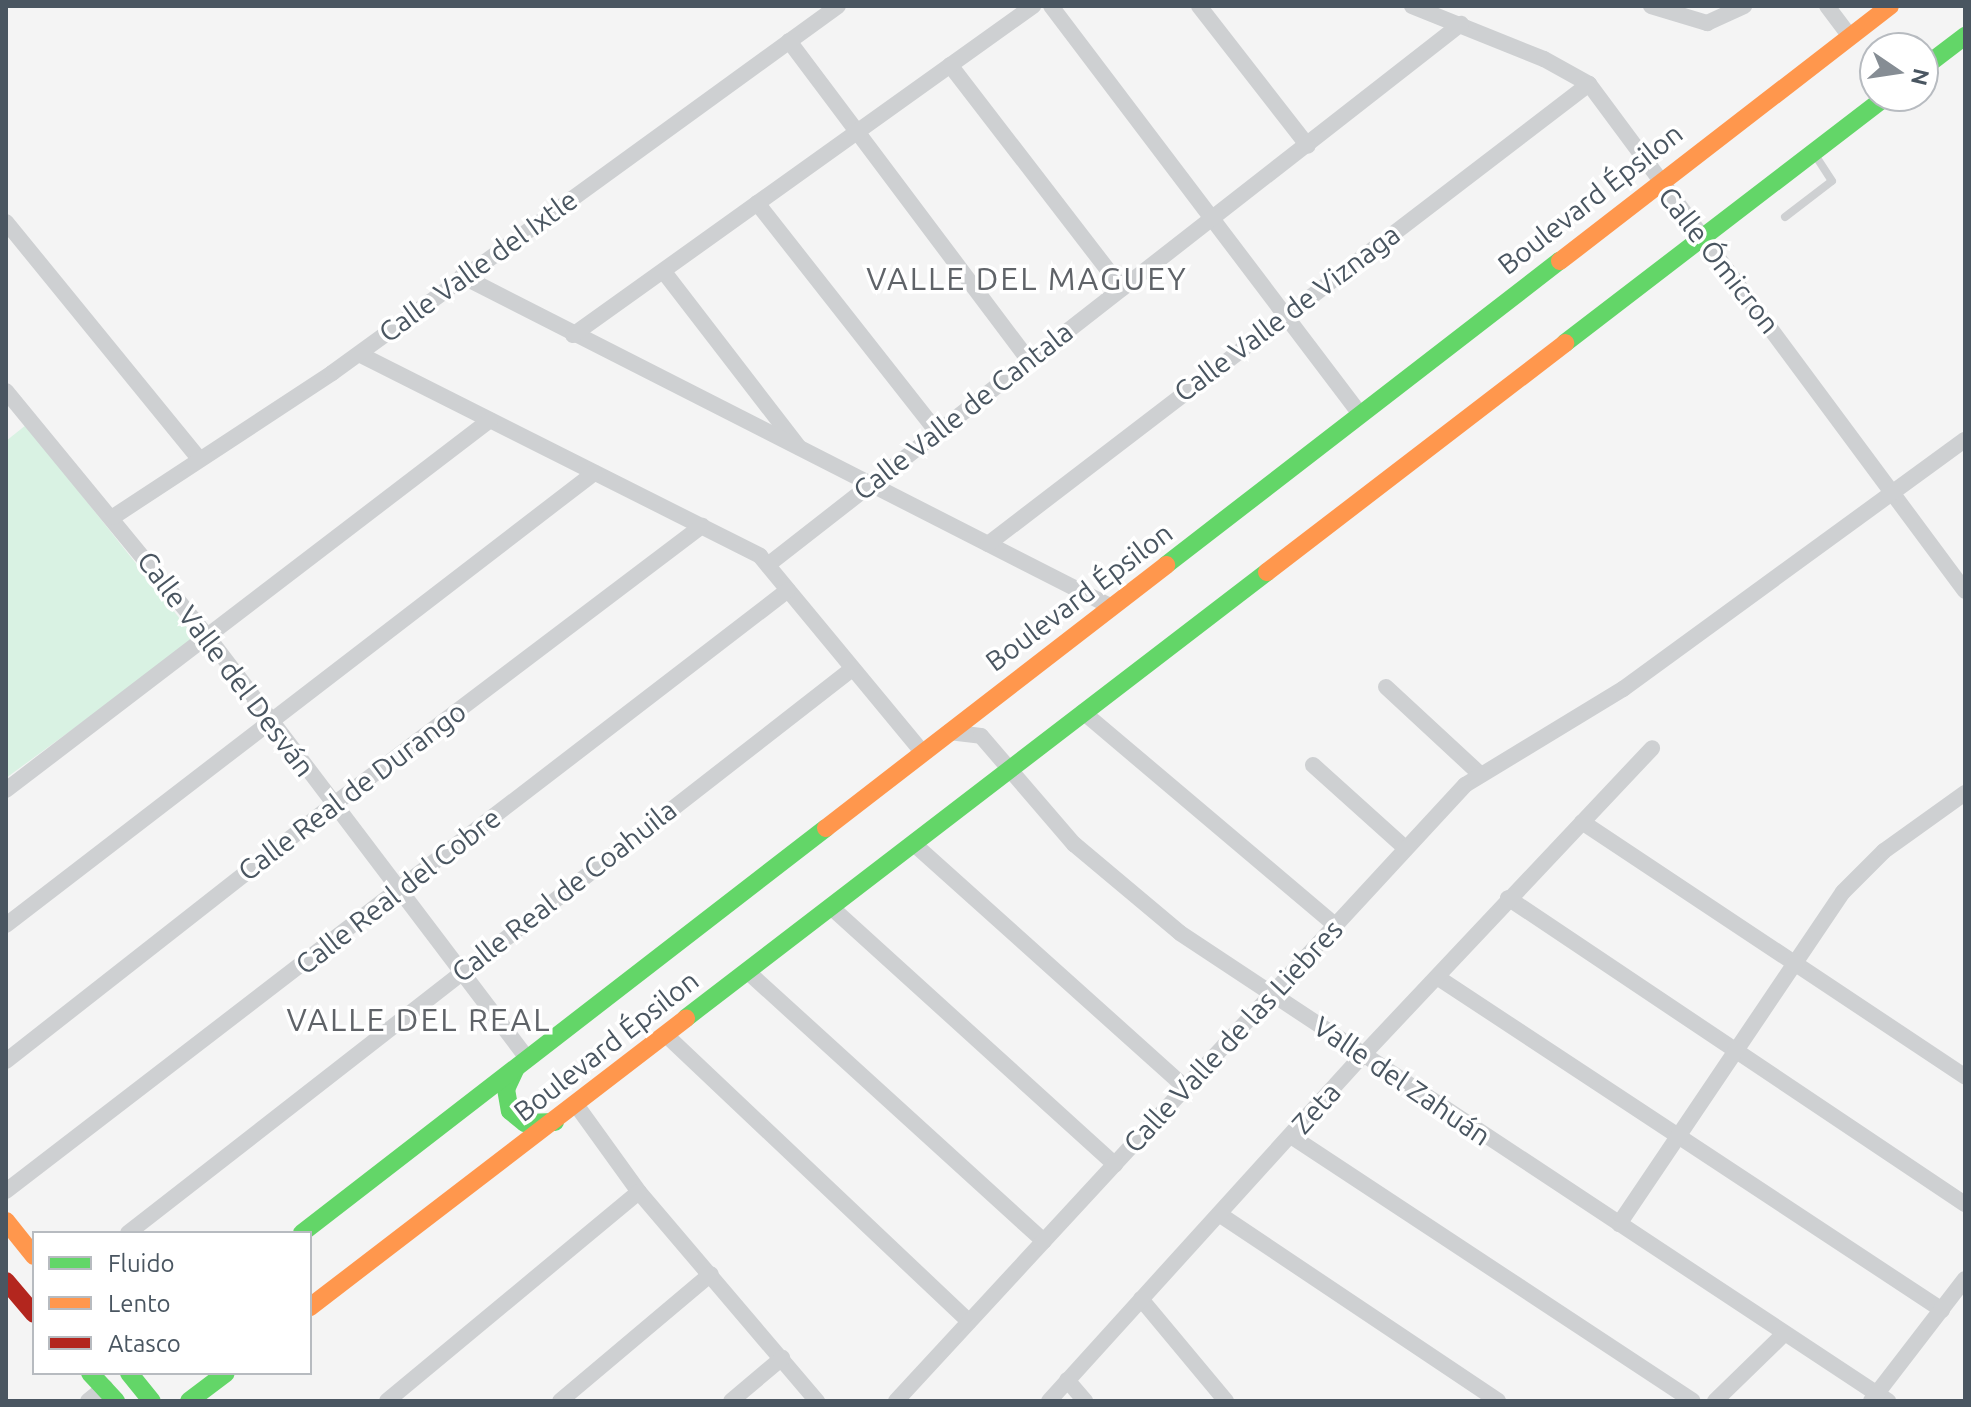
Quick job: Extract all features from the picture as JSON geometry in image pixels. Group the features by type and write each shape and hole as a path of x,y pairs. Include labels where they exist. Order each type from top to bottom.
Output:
{"street":[{"name":"Calle Valle del Ixtle","path":"113,517 359,354 462,276 838,6"},
{"path":"573,335 1033,6"},
{"path":"1051,6 1360,414"},
{"path":"1199,6 1308,146"},
{"name":"Calle Ómicron","path":"1412,6 1461,24 1589,84 1658,181 1705,235 1891,494 1965,591"},
{"path":"1651,6 1707,23 1744,6"},
{"path":"1827,6 1850,36"},
{"name":"Boulevard Épsilon","path":"305,1231 1658,181 1850,36 1879,9"},
{"name":"Calle Valle de Cantala","path":"769,564 1027,358 1214,219 1461,24"},
{"path":"1939,56 1965,36"},
{"path":"789,41 854,133 1027,358"},
{"path":"950,65 1122,288"},
{"name":"Calle Valle de Viznaga","path":"988,544 1284,314 1589,84"},
{"name":"Boulevard Épsilon","path":"312,1305 577,1106 1007,769 1866,112"},
{"path":"757,203 937,432"},
{"path":"6,222 199,459"},
{"path":"664,272 802,451"},
{"path":"462,276 866,485 1112,607"},
{"path":"359,354 702,526 769,564 922,752"},
{"name":"Calle Valle del Desván","path":"6,391 113,517 208,637 461,971 522,1062"},
{"path":"6,419 20,408"},
{"path":"6,790 490,420"},
{"name":"Calle Valle de las Liebres","path":"896,1401 1273,994 1404,847 1479,773 1597,707 1965,440"},
{"path":"6,925 594,473"},
{"name":"Calle Real de Durango","path":"6,1061 333,805 702,526"},
{"name":"Calle Real del Cobre","path":"6,1191 788,590"},
{"name":"Calle Real de Coahuila","path":"131,1231 852,669"},
{"path":"1386,687 1479,773"},
{"path":"1083,712 1335,925"},
{"name":"Valle del Zahuán","path":"947,732 981,736 1007,769 1102,869 1180,933 1879,1399"},
{"name":"Zeta","path":"1049,1401 1362,1056 1652,748"},
{"path":"1313,765 1404,847"},
{"path":"1619,1224 1792,965 1862,871 1965,793"},
{"path":"1582,822 1792,965 1965,1076"},
{"path":"914,844 1185,1087"},
{"path":"1508,898 1965,1204"},
{"path":"832,908 1115,1165"},
{"path":"748,972 1044,1241"},
{"path":"1437,977 1942,1310"},
{"path":"666,1035 969,1322"},
{"path":"522,1062 506,1089 510,1111 525,1123 556,1122"},
{"path":"577,1106 639,1192 817,1401"},
{"path":"1291,1136 1693,1401"},
{"path":"387,1401 639,1192"},
{"path":"1219,1214 1498,1401"},
{"path":"6,1221 32,1254"},
{"path":"560,1401 711,1274"},
{"path":"1879,1399 1965,1279"},
{"path":"6,1281 32,1312"},
{"path":"1141,1299 1226,1401"},
{"path":"1715,1401 1784,1334"},
{"path":"731,1401 782,1358"},
{"path":"92,1375 111,1394"},
{"path":"88,1401 111,1394 125,1375"},
{"path":"128,1375 152,1401"},
{"path":"189,1401 226,1375"},
{"path":"216,1401 228,1375"},
{"path":"1067,1380 1085,1401"}],"lane":[{"path":"1785,217 1832,181 1813,153"}],"green space":[{"path":"26,425 196,639 6,778 6,441"}],"traffic: fast":[{"path":"1939,56 1965,36"},
{"path":"1565,343 1866,112"},
{"path":"1166,565 1560,261"},
{"path":"686,1018 1267,572"},
{"path":"305,1231 826,828"},
{"path":"515,1070 506,1089 510,1111 525,1123 555,1122"},
{"path":"92,1375 116,1401"},
{"path":"131,1375 152,1401"},
{"path":"189,1401 223,1375"}],"traffic: slow":[{"path":"1560,261 1890,6"},
{"path":"1267,572 1565,343"},
{"path":"826,828 1166,565"},
{"path":"312,1305 686,1018"},
{"path":"6,1221 32,1254"}],"traffic: jam":[{"path":"6,1281 32,1312"}],"district":[{"name":"VALLE DEL MAGUEY","path":"1027,278"},
{"name":"VALLE DEL REAL","path":"419,1019"}]}
